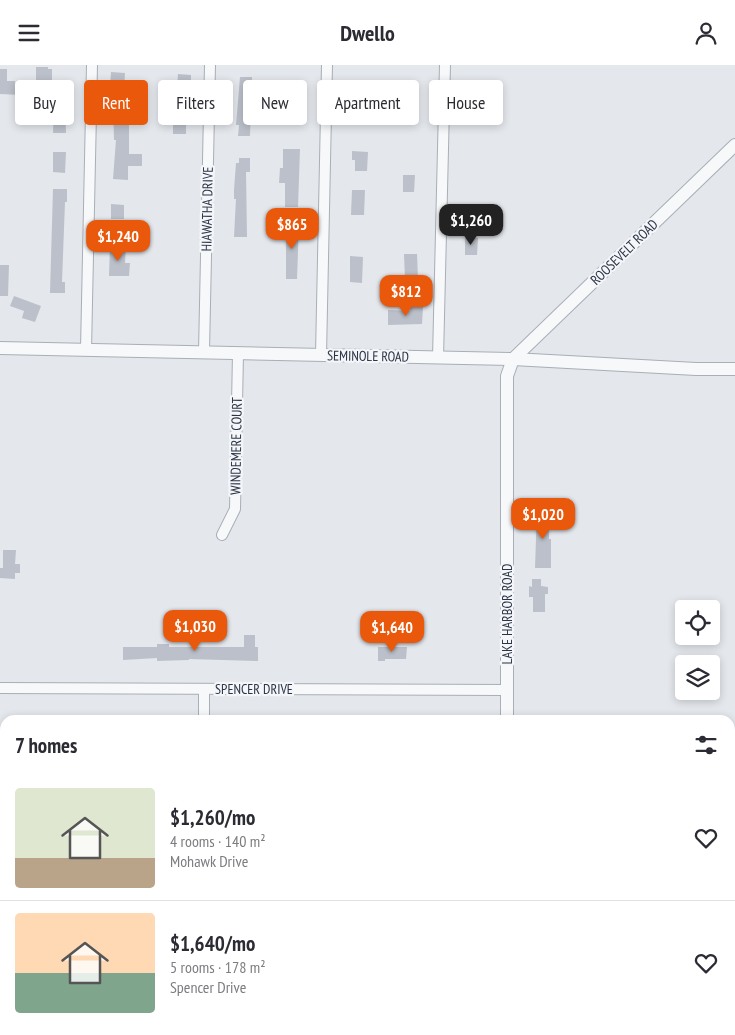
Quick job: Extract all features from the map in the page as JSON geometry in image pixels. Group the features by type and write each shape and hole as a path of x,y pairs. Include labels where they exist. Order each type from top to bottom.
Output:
{"street":[{"path":"86,350 92,65"},
{"name":"HIAWATHA DRIVE","path":"204,352 210,65"},
{"path":"321,355 327,65"},
{"path":"438,358 446,65"},
{"name":"ROOSEVELT ROAD","path":"513,359 735,145"},
{"name":"SEMINOLE ROAD","path":"0,348 513,359 735,369"},
{"name":"WINDEMERE COURT","path":"222,535 235,509 238,353"},
{"name":"LAKE HARBOR ROAD","path":"507,715 508,376 513,359"},
{"name":"SPENCER DRIVE","path":"0,688 507,690"},
{"path":"204,689 204,715"}],"building":[{"path":"36,67 52,69 52,80 36,80"},
{"path":"0,69 7,69 7,81 15,81 15,95 0,94"},
{"path":"111,72 125,73 125,80 110,80"},
{"path":"178,74 191,75 191,80 178,80"},
{"path":"240,77 252,77 252,80 243,80 243,125 250,125 250,136 238,136 239,125 236,125"},
{"path":"53,125 66,125 66,133 53,133"},
{"path":"114,125 129,125 129,154 142,154 142,166 128,166 128,180 113,179 116,140 114,140"},
{"path":"173,125 186,125 186,134 173,134"},
{"path":"283,149 300,149 298,207 285,207 285,183 279,183 280,168 283,168"},
{"path":"352,151 368,152 367,171 355,171 355,160 352,160"},
{"path":"53,152 66,152 65,173 53,172"},
{"path":"239,158 250,158 250,172 246,172 247,237 234,237 236,199 234,199 234,190 236,163 239,163"},
{"path":"403,175 415,175 414,192 403,192"},
{"path":"53,189 67,189 62,282 65,282 65,293 50,293"},
{"path":"352,190 365,190 364,215 351,215"},
{"path":"111,204 124,205 124,219 111,219"},
{"path":"286,222 299,222 297,279 286,279"},
{"path":"465,238 478,238 477,255 465,255"},
{"path":"110,246 126,246 125,263 130,263 129,276 109,276"},
{"path":"404,254 417,254 418,280 405,280"},
{"path":"350,256 363,257 362,283 350,282"},
{"path":"0,265 9,265 8,296 0,296"},
{"path":"14,296 41,306 35,322 22,318 24,311 10,306"},
{"path":"410,307 423,307 422,324 388,325 388,310 410,311"},
{"path":"537,509 549,509 551,568 535,568"},
{"path":"3,550 16,550 15,564 20,564 20,573 15,573 15,579 0,578 0,568 3,568"},
{"path":"532,579 541,579 541,586 548,587 548,594 545,594 545,612 533,612 533,597 529,597 529,586 532,587"},
{"path":"244,635 255,635 255,647 258,647 258,661 189,659 157,661 157,658 123,660 123,647 157,647 157,644 169,644 169,647 244,647"},
{"path":"378,647 407,647 406,659 378,661"}]}
